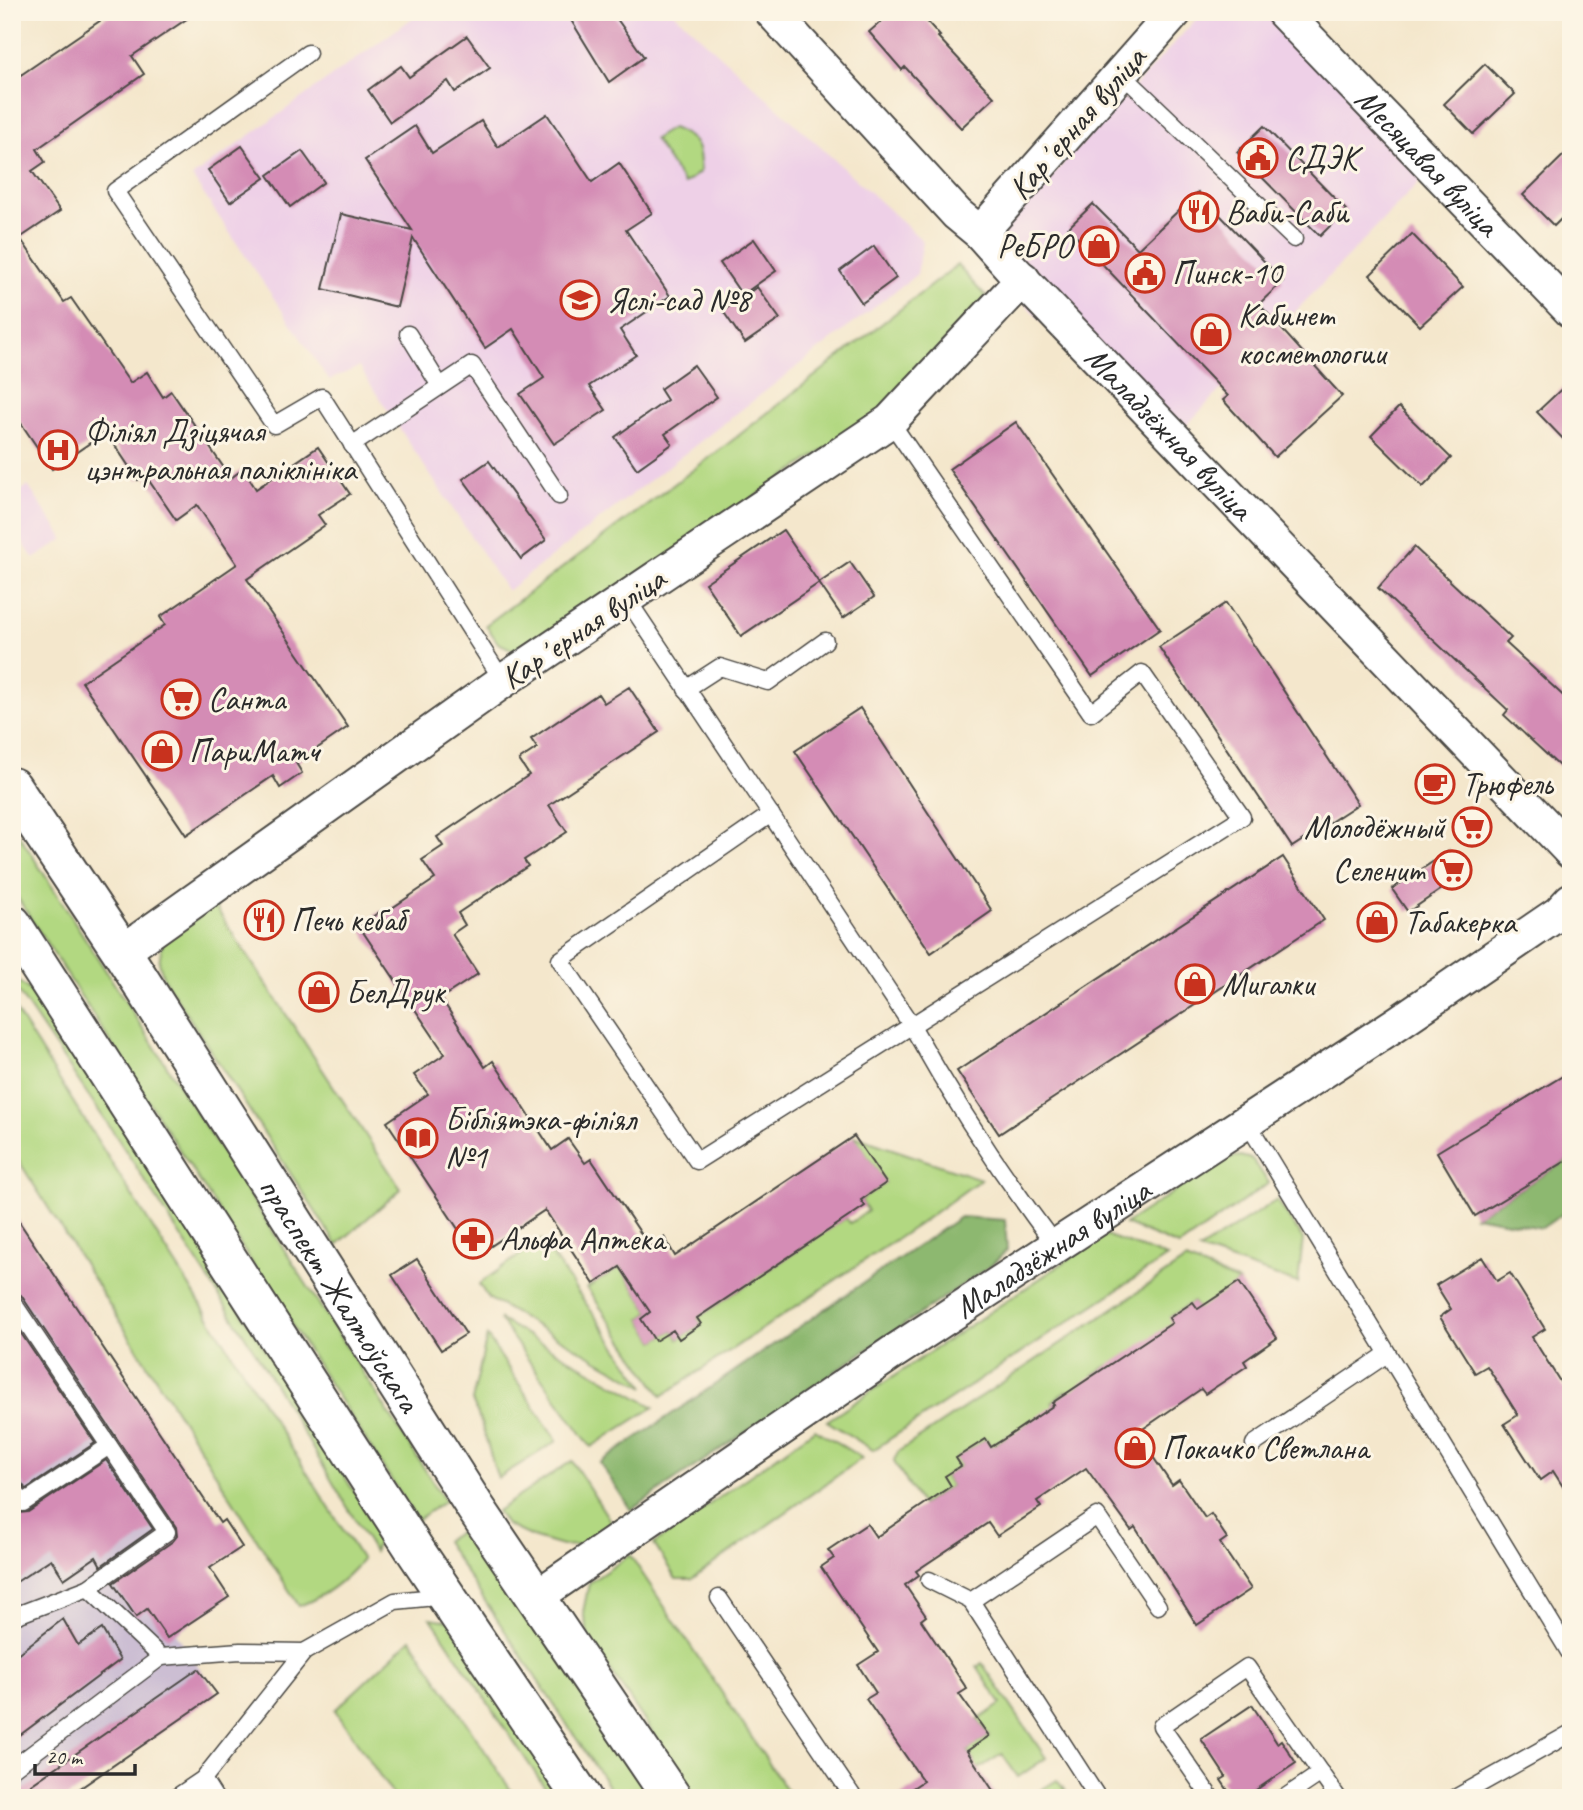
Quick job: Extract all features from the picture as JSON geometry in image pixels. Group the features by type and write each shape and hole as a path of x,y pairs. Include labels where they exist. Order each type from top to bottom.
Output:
{"main road":[{"name":"праспект Жалтоўскага","path":"12,787 122,952 438,1449 671,1798"},
{"path":"12,924 398,1523 582,1798"}],"street":[{"name":"Маладзёжная вуліца","path":"772,12 957,214 980,233 1571,852"},
{"name":"Карʼерная вуліца","path":"980,233 1175,12"},
{"name":"Месяцавая вуліца","path":"1283,12 1571,312"},
{"name":"Карʼерная вуліца","path":"122,952 503,681 890,421 1023,279"},
{"name":"Маладзёжная вуліца","path":"536,1597 892,1353 1399,1022 1559,913 1571,900"}],"lane":[{"path":"308,53 115,191 275,425 322,397 503,681"},
{"path":"1121,73 1294,239"},
{"path":"408,334 440,386"},
{"path":"352,445 472,365 559,496"},
{"path":"771,814 560,960 697,1161 1242,817 1142,673 1090,713 890,421"},
{"path":"627,599 912,1026 939,1075 1005,1179 1055,1245"},
{"path":"687,689 720,667 768,682 825,641"},
{"path":"1247,1122 1571,1655"},
{"path":"12,1301 167,1532 88,1588 12,1617"},
{"path":"1254,1444 1387,1354"},
{"path":"12,1487 23,1503 109,1446"},
{"path":"971,1601 1097,1516 1158,1606"},
{"path":"929,1580 971,1601 1098,1798"},
{"path":"88,1588 160,1657"},
{"path":"175,1798 203,1779 304,1652 394,1601 447,1596"},
{"path":"719,1598 854,1798"},
{"path":"12,1769 160,1657 240,1651 304,1652"},
{"path":"1211,1798 1161,1726 1247,1667 1338,1798"},
{"path":"1455,1798 1571,1733"},
{"path":"1283,1798 1321,1773"},
{"path":"203,1779 215,1798"}],"shaded area":[{"name":"Яслі-сад №8","path":"421,12 673,12 923,241 917,274 507,591 359,367 329,380 192,177"},
{"path":"1203,12 1296,12 1442,158 1163,450 979,255"},
{"path":"28,486 64,539 34,559 12,526 12,496"},
{"path":"12,1211 219,1522 224,1520 242,1547 210,1568 229,1597 176,1633 217,1694 66,1798 12,1798"}],"green space":[{"path":"672,128 692,139 698,149 700,172 684,184 654,139"},
{"path":"957,265 986,297 883,410 522,654 498,643 486,625 729,443"},
{"path":"12,824 445,1501 417,1520 12,889"},
{"path":"214,905 401,1189 337,1245 164,979 159,962 163,941"},
{"path":"12,977 39,997 152,1169 360,1501 379,1538 374,1552 256,1353 118,1139 12,983"},
{"path":"12,1005 362,1560 317,1598 299,1606 12,1150"},
{"path":"854,1136 981,1179 919,1224 662,1396 587,1288 620,1267 650,1312 641,1319 655,1341 673,1330 679,1339 701,1324 697,1318 846,1218 850,1223 868,1211 861,1200 885,1183"},
{"path":"1240,1156 1252,1159 1269,1183 1179,1246 1125,1224 1213,1166 1227,1158"},
{"path":"1571,1158 1571,1208 1542,1228 1475,1216"},
{"path":"1277,1200 1303,1239 1298,1283 1199,1250"},
{"path":"960,1217 1005,1220 1007,1250 993,1264 631,1510 600,1463"},
{"path":"1105,1235 1167,1257 873,1450 827,1421"},
{"path":"541,1240 645,1387 488,1298 479,1284"},
{"path":"1186,1260 1239,1282 1200,1312 1193,1302 1170,1317 1176,1329 1117,1377 1108,1365 1093,1375 1101,1387 1076,1404 1067,1391 1052,1401 1060,1415 1032,1420 1024,1426 1030,1435 1013,1446 1007,1436 991,1447 986,1439 957,1458 961,1466 945,1477 951,1486 922,1505 894,1462 898,1452"},
{"path":"499,1319 654,1407 591,1447"},
{"path":"487,1336 557,1441 498,1478 472,1401"},
{"path":"815,1429 862,1458 692,1579 676,1579 654,1544"},
{"path":"572,1461 611,1522 580,1545 562,1546 532,1537 506,1525 497,1511"},
{"path":"473,1523 656,1798 616,1798 445,1541"},
{"path":"630,1555 792,1798 697,1798 589,1639 583,1612 589,1583"},
{"path":"431,1618 450,1621 572,1798 552,1798"},
{"path":"411,1639 516,1798 395,1798 335,1710"},
{"path":"982,1663 1046,1758 1018,1777 1002,1754 978,1769 967,1751 989,1736 978,1720 1001,1704 977,1667"},
{"path":"1057,1780 1070,1798 1032,1798 1031,1796"}],"building":[{"path":"113,12 197,12 132,56 144,74 37,149 45,162 32,171 60,211 20,238 64,302 71,298 130,383 147,372 163,397 171,391 231,478 243,469 256,489 318,447 350,494 318,515 325,525 247,579 348,727 296,763 302,773 280,788 273,776 186,835 82,682 165,625 160,617 237,564 197,505 176,520 145,475 138,480 106,432 52,469 12,410 12,81"},
{"path":"566,12 612,12 644,57 609,82"},
{"path":"892,12 919,12 940,36 938,37 994,97 961,128 905,67 902,70 869,32"},
{"path":"467,36 490,68 455,92 448,81 390,122 368,90 401,66 409,77"},
{"path":"1485,64 1515,94 1473,134 1444,104"},
{"path":"547,114 592,182 619,163 652,213 626,230 670,296 620,330 636,355 589,386 606,410 554,444 520,394 544,378 513,329 485,348 413,238 397,307 323,289 341,214 412,230 365,160 415,126 432,153 481,121 498,147"},
{"path":"1264,126 1346,210 1320,236 1237,152"},
{"path":"242,146 265,178 230,202 208,170"},
{"path":"1571,148 1571,209 1554,226 1523,195"},
{"path":"302,151 324,182 290,207 268,175"},
{"path":"1198,192 1283,281 1259,304 1342,396 1275,457 1223,400 1228,396 1068,228 1093,204 1138,249"},
{"path":"1412,234 1463,287 1420,326 1370,275"},
{"path":"754,239 776,271 742,295 720,263"},
{"path":"874,246 896,278 862,303 840,271"},
{"path":"757,287 780,319 745,343 723,311"},
{"path":"694,365 717,397 665,434 672,444 637,469 615,437 667,400 660,389"},
{"path":"1571,380 1571,447 1537,412"},
{"path":"1399,407 1451,458 1423,487 1371,436"},
{"path":"1016,422 1160,629 1092,676 949,469"},
{"path":"489,461 546,540 521,559 463,479"},
{"path":"783,530 819,583 741,636 705,583"},
{"path":"1414,547 1511,638 1506,643 1571,703 1571,777 1504,715 1508,710 1378,588"},
{"path":"850,562 874,597 843,618 819,583"},
{"path":"1226,603 1358,804 1292,847 1159,647"},
{"path":"629,687 659,732 549,805 567,832 524,860 528,866 458,913 465,925 452,934 478,974 441,998 485,1067 493,1061 552,1150 568,1139 585,1163 591,1159 650,1247 664,1237 675,1256 854,1136 886,1183 861,1200 865,1206 697,1318 701,1324 679,1339 673,1330 655,1341 641,1319 650,1312 620,1267 594,1284 545,1210 476,1256 387,1122 428,1094 414,1075 445,1054 359,926 381,911 383,914 435,879 422,860 443,846 437,837 529,775 519,760 537,748 531,739 598,694 604,703"},
{"path":"860,708 992,911 931,953 795,751"},
{"path":"1449,851 1464,874 1408,912 1392,889"},
{"path":"1283,857 1324,920 999,1134 957,1071"},
{"path":"1571,1071 1571,1158 1475,1216 1437,1152"},
{"path":"12,1211 220,1523 224,1520 242,1547 210,1568 229,1597 167,1638 147,1609 136,1617 113,1583 173,1541 177,1536 176,1527 21,1295 12,1291"},
{"path":"1482,1257 1497,1281 1510,1273 1545,1329 1532,1337 1571,1399 1571,1499 1553,1471 1540,1480 1504,1424 1518,1415 1487,1366 1475,1373 1440,1317 1451,1309 1436,1285"},
{"path":"417,1259 466,1334 441,1350 392,1275"},
{"path":"1239,1282 1277,1338 1244,1361 1247,1366 1205,1394 1201,1389 1137,1433 1172,1485 1179,1480 1205,1518 1211,1514 1227,1538 1220,1543 1251,1589 1197,1625 1135,1527 1131,1530 1086,1468 1037,1501 1041,1507 997,1536 988,1523 916,1571 919,1575 905,1585 926,1616 921,1620 967,1689 959,1694 989,1736 967,1751 998,1798 898,1798 923,1781 866,1699 876,1693 858,1665 878,1652 821,1567 834,1558 828,1550 867,1524 876,1537 951,1486 945,1476 961,1466 956,1458 986,1439 991,1447 1172,1323 1169,1318 1193,1302 1198,1309"},
{"path":"12,1320 95,1443 26,1489 20,1481 12,1477"},
{"path":"106,1460 153,1529 101,1566 96,1557 64,1579 51,1559 12,1585 12,1506 19,1513 28,1512"},
{"path":"63,1619 78,1645 102,1629 120,1660 12,1741 12,1658"},
{"path":"198,1669 217,1694 66,1798 12,1798"},
{"path":"1252,1705 1277,1743 1281,1740 1296,1763 1244,1798 1233,1798 1221,1780 1226,1777 1201,1739"}],"place":[{"name":"СДЭК","path":"1258,158"},
{"name":"Ваби-Саби","path":"1199,212"},
{"name":"РеБРО","path":"1099,246"},
{"name":"Пинск-10","path":"1145,273"},
{"name":"Яслі-сад №8","path":"580,300"},
{"name":"Кабинет косметологии","path":"1211,334"},
{"name":"Філіял Дзіцячая цэнтральная паліклініка","path":"58,450"},
{"name":"Санта","path":"181,699"},
{"name":"ПариМатч","path":"162,751"},
{"name":"Трюфель","path":"1435,784"},
{"name":"Молодёжный","path":"1472,827"},
{"name":"Селенит","path":"1452,870"},
{"name":"Печь кебаб","path":"264,920"},
{"name":"Табакерка","path":"1377,922"},
{"name":"Мигалки","path":"1195,984"},
{"name":"БелДрук","path":"319,992"},
{"name":"Бібліятэка-філіял №1","path":"418,1138"},
{"name":"Альфа Аптека","path":"473,1239"},
{"name":"Покачко Светлана","path":"1135,1448"}]}
